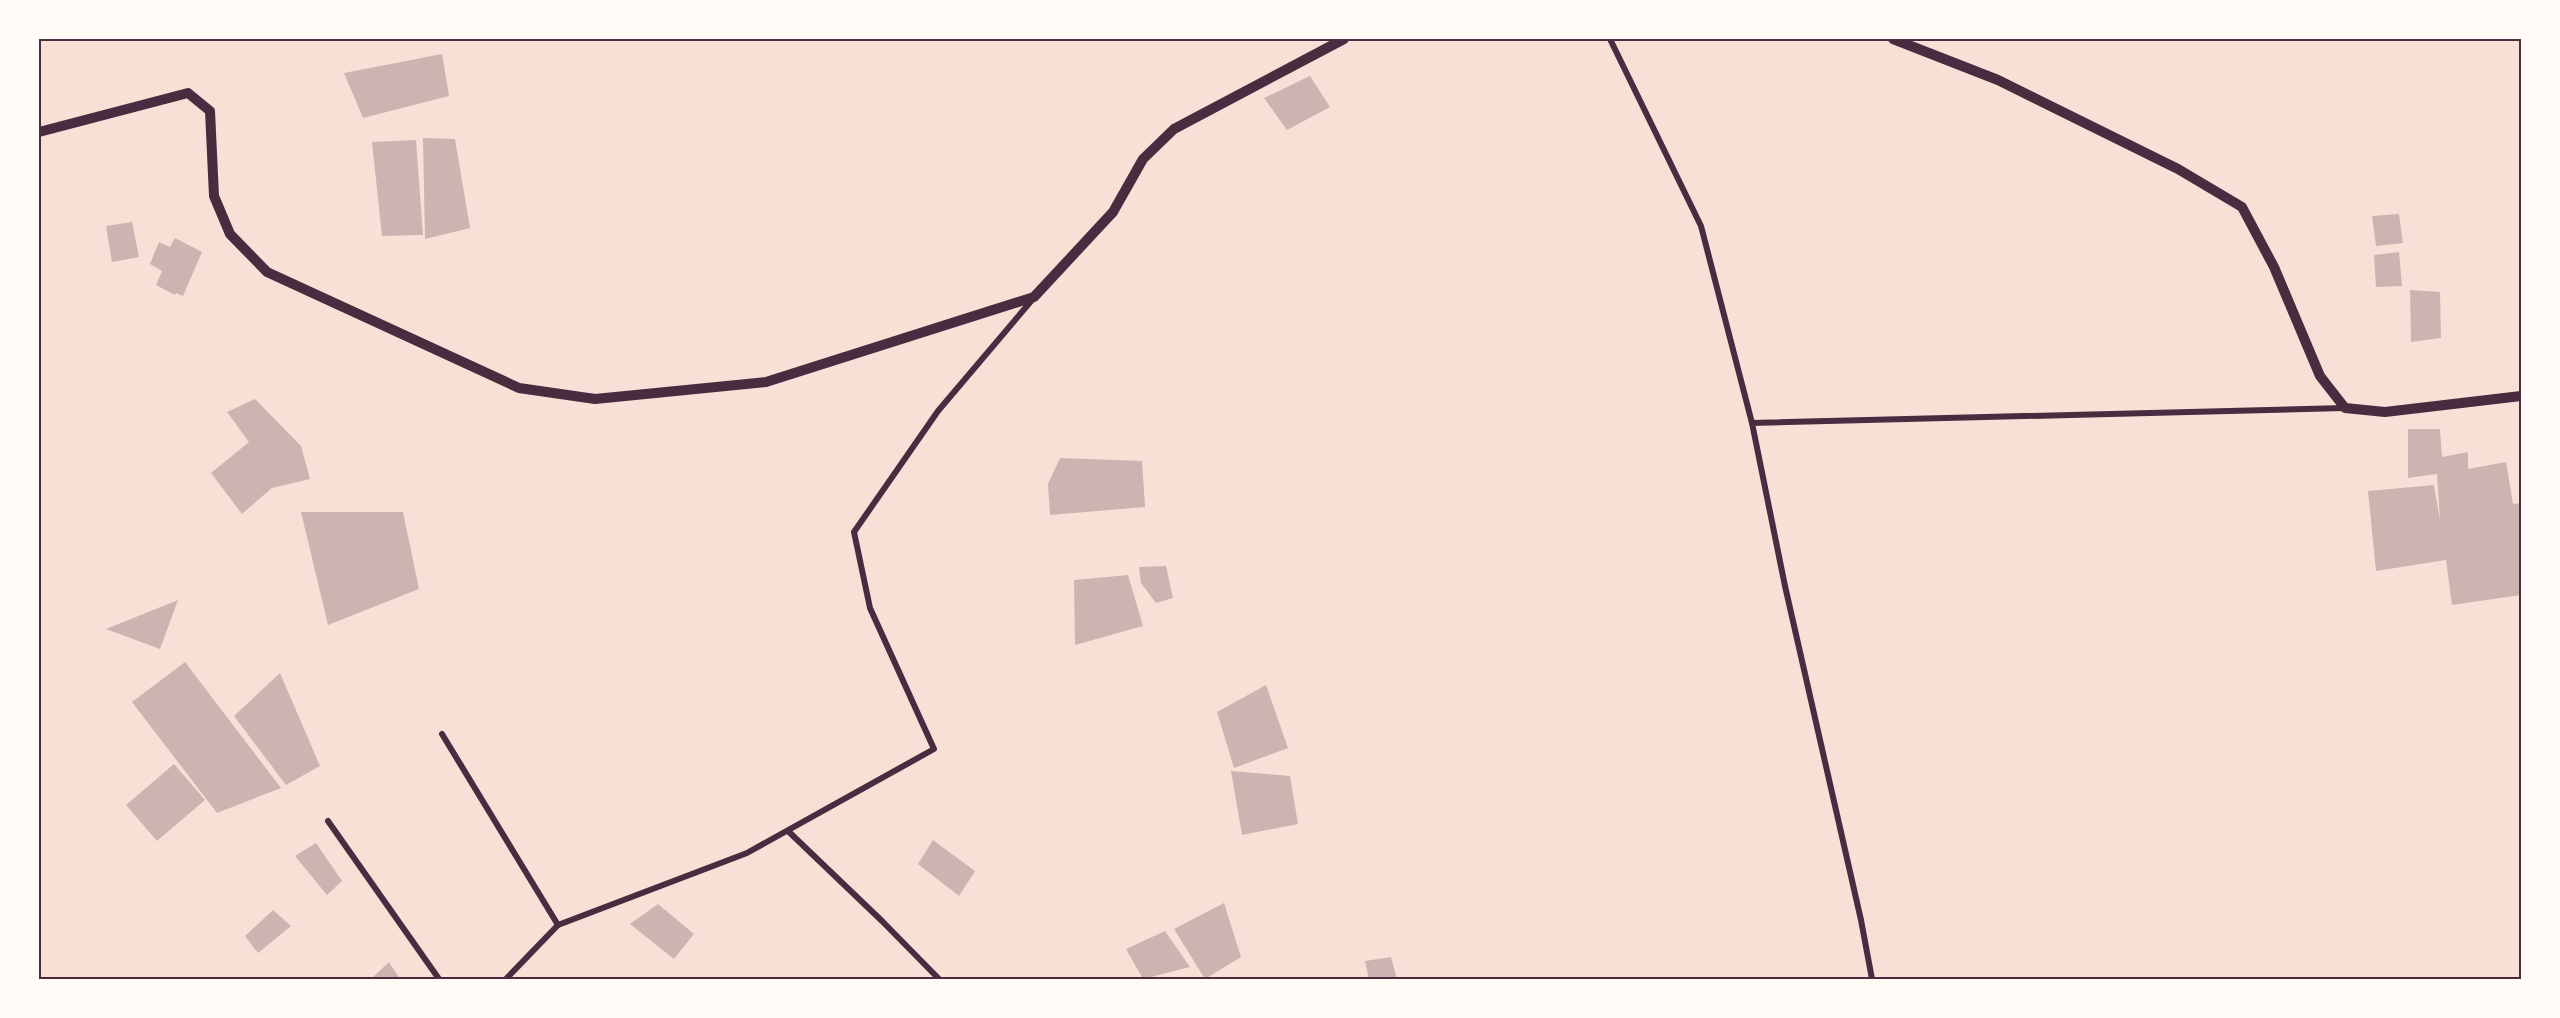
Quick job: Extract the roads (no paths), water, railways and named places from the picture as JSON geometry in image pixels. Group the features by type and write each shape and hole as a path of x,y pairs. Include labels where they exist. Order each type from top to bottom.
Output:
{"street":[{"path":"506,979 558,925 747,854 933,749 870,608 854,532 938,411 1034,297 1113,212 1143,159 1174,129 1344,39"},
{"path":"1610,39 1701,226 1752,423 1785,585 1861,920 1872,979"},
{"path":"1893,39 1998,80 2178,169 2242,207 2274,267 2320,376 2345,408"},
{"path":"39,132 188,93 210,111 214,196 230,234 267,272 519,388 595,399 766,382 1034,297"},
{"path":"1752,423 2345,408 2385,412 2521,396"},
{"path":"442,734 558,925"},
{"path":"328,821 439,979"},
{"path":"788,831 939,979"}]}
